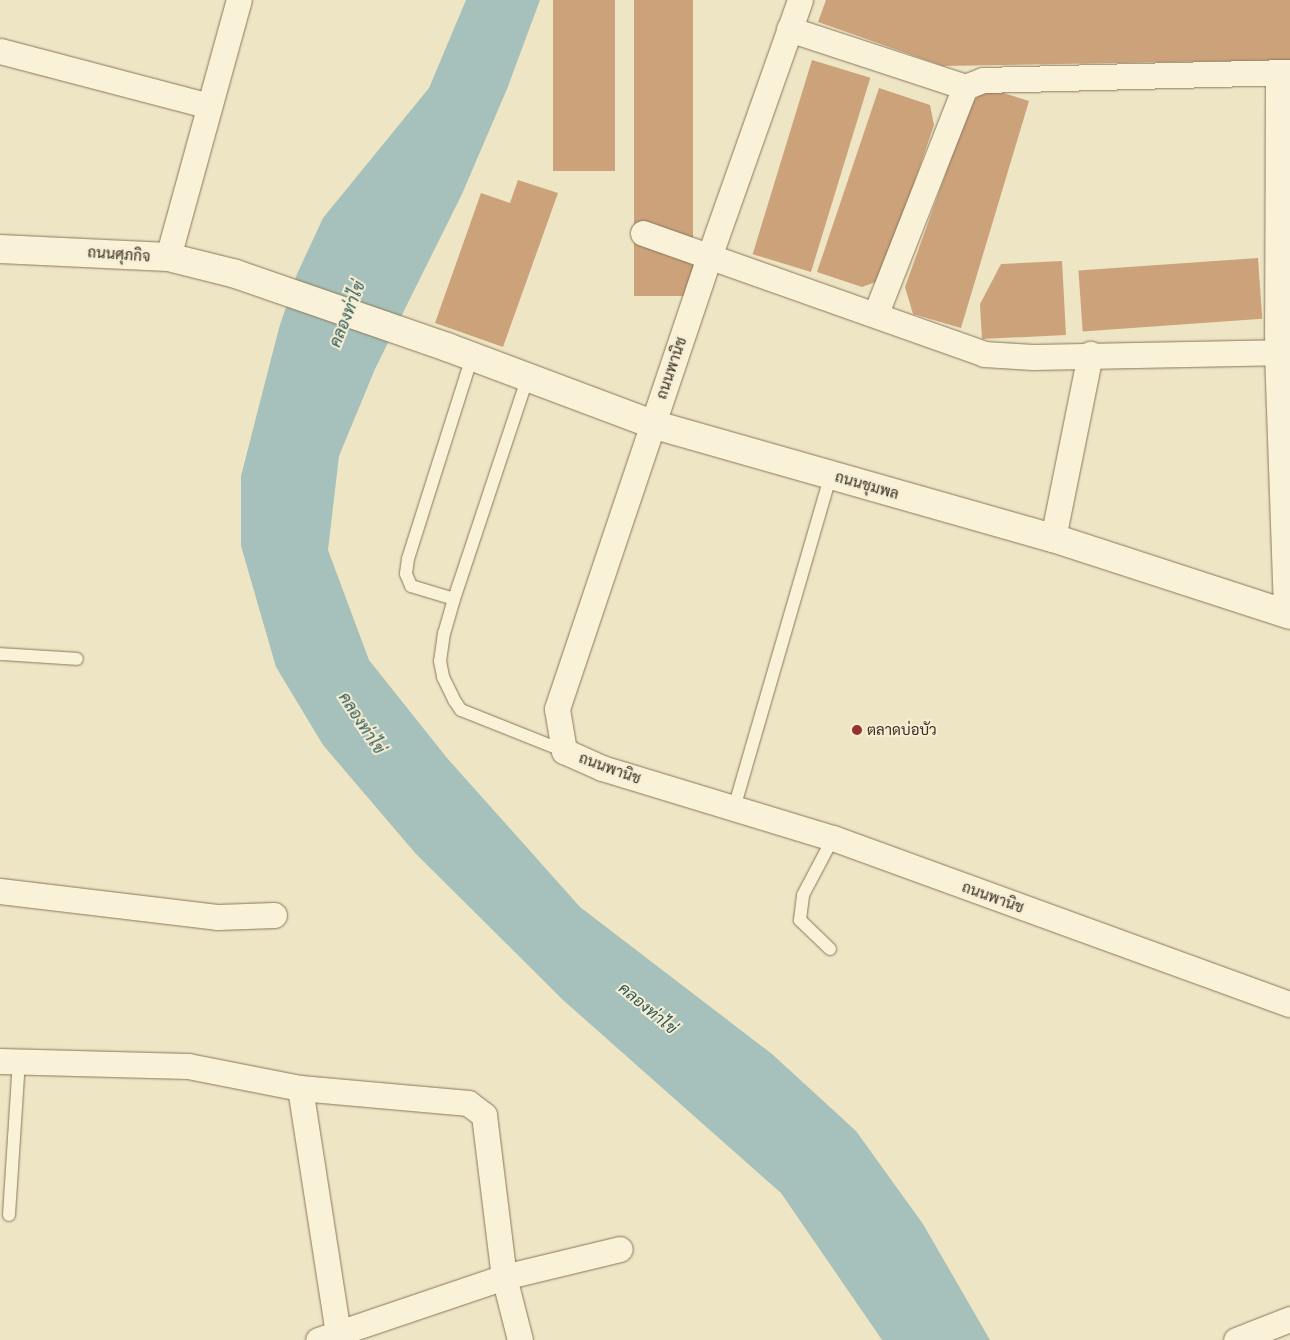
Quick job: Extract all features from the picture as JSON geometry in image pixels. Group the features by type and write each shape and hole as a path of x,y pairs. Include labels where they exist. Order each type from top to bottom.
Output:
{"main road":[{"name":"ถนนศุภกิจ","path":"0,249 168,257 236,274 446,347"},
{"name":"ถนนชุมพล","path":"446,347 527,379 652,424 1053,538 1288,614"}],"street":[{"path":"168,257 239,0"},
{"name":"ถนนพานิช","path":"800,0 709,257 558,709 564,751 602,768 833,838 1290,1004"},
{"path":"789,29 965,87 983,80 1284,73 1283,352 1288,614"},
{"path":"0,51 209,106"},
{"path":"876,313 965,87"},
{"path":"643,233 876,313 984,354 1033,357 1090,354 1283,352"},
{"path":"1053,538 1090,354"},
{"path":"0,891 218,917 274,915"},
{"path":"9,1062 188,1066 300,1088 468,1103 484,1115 504,1277 520,1340"},
{"path":"300,1088 332,1337 504,1277 620,1249"},
{"path":"1236,1340 1290,1320"}],"lane":[{"path":"454,599 411,586 406,574 472,357"},
{"path":"527,379 454,599 440,655 443,677 461,710 564,751"},
{"path":"734,808 832,475"},
{"path":"0,654 78,660"},
{"path":"830,949 800,920 802,895 833,838"},
{"path":"9,1062 9,1215"}],"water":[{"name":"คลองท่าไข่","path":"466,0 540,0 507,89 462,194 375,369 339,456 328,550 369,660 447,758 580,907 772,1054 856,1131 923,1224 990,1340 882,1340 781,1193 563,1000 416,854 323,745 276,667 241,546 241,476 279,328 297,274 323,218 429,88"}],"building":[{"path":"553,0 615,0 615,171 553,171"},
{"path":"634,0 693,0 693,296 634,296"},
{"path":"826,0 1290,0 1290,60 943,66 818,22"},
{"path":"812,60 870,78 811,272 753,254"},
{"path":"879,88 930,105 934,125 881,280 862,287 817,272"},
{"path":"987,88 1029,101 961,328 913,314 905,287 971,103"},
{"path":"518,180 558,193 503,347 435,323 481,193 510,203"},
{"path":"1258,258 1262,319 1083,331 1078,271"},
{"path":"1062,261 1066,335 982,339 980,304 1001,264"}],"place":[{"name":"ตลาดบ่อบัว","path":"857,730"}]}
